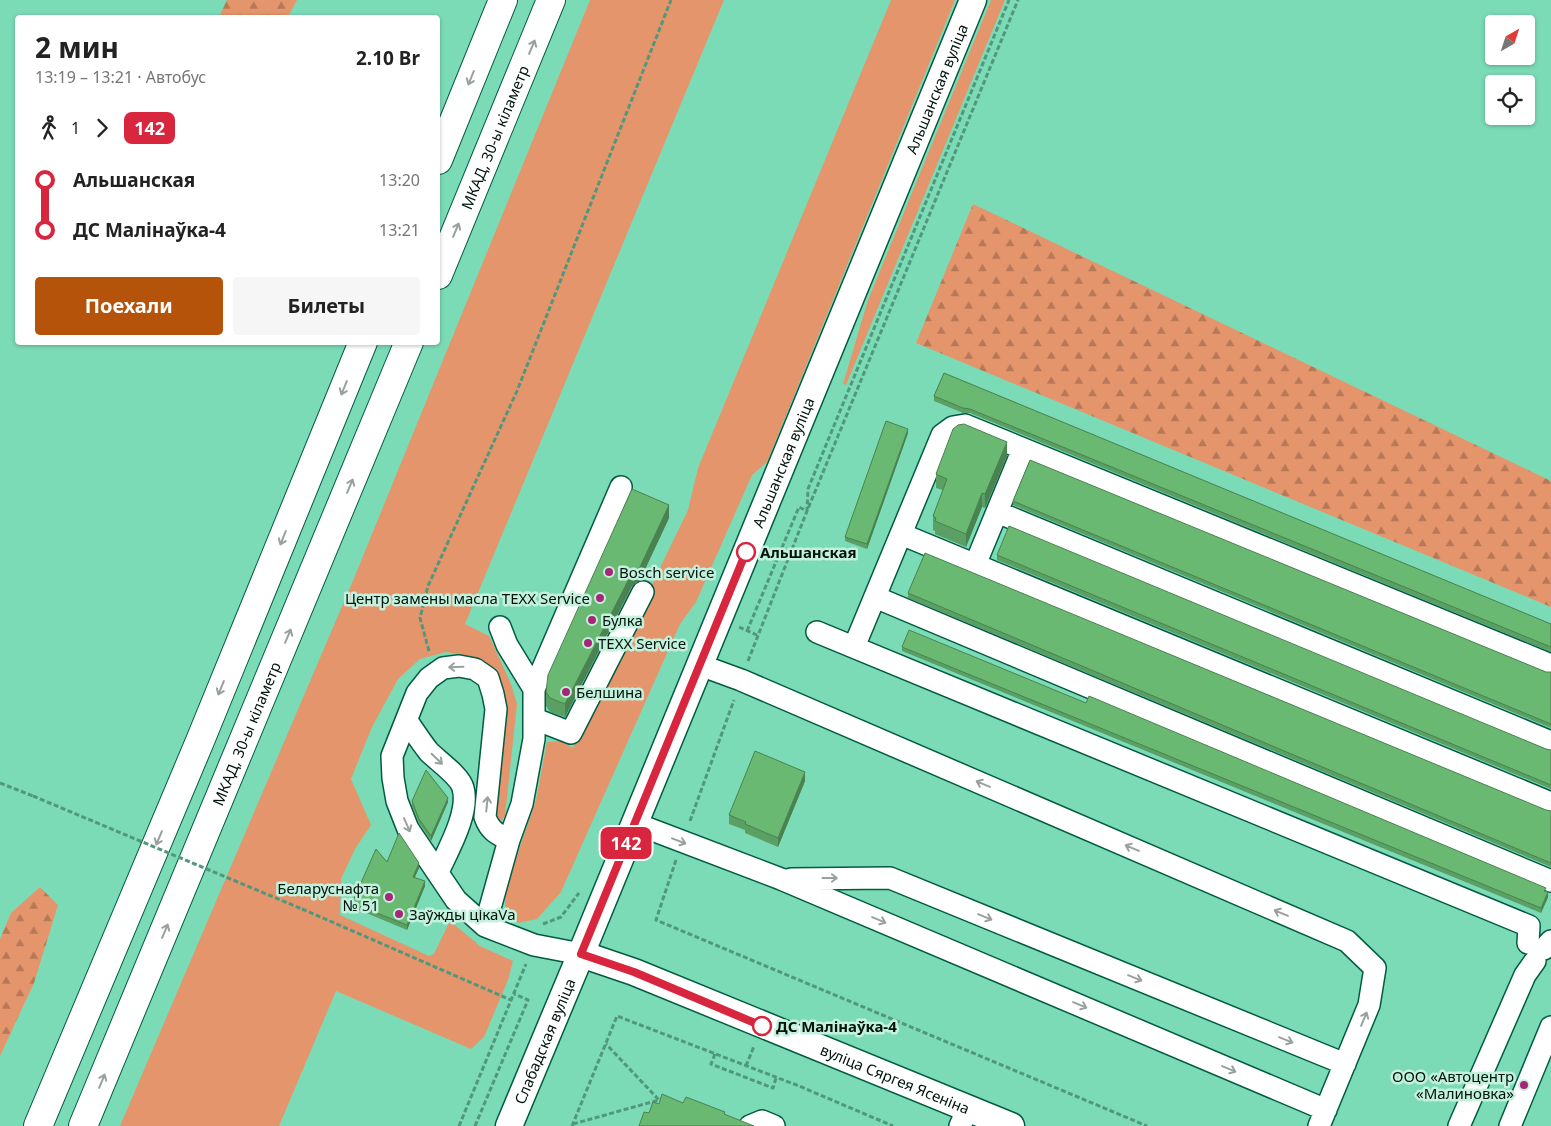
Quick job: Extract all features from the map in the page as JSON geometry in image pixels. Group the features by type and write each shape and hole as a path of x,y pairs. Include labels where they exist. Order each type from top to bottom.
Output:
{"highway":[{"path":"440,155 503,0"},
{"name":"МКАД, 30-ы кіламетр","path":"440,270 552,0"},
{"path":"38,1126 196,750 362,345"},
{"name":"МКАД, 30-ы кіламетр","path":"83,1126 408,345"}],"main road":[{"name":"Альшанская вуліца","path":"581,954 973,0"},
{"name":"вуліца Сяргея Ясеніна","path":"581,954 634,972 964,1117 1011,1126"},
{"name":"Слабадская вуліца","path":"508,1126 581,954"}],"lane":[{"path":"854,647 942,435 953,427 965,425 1551,665"},
{"path":"975,565 1024,449"},
{"path":"485,926 509,840 522,804 534,739 534,689 621,487"},
{"path":"997,512 1551,742"},
{"path":"901,534 1551,803"},
{"path":"535,719 572,733 643,592"},
{"path":"875,597 1551,881"},
{"path":"500,627 507,645 534,689"},
{"path":"817,632 1529,926 1535,955 1459,1126"},
{"path":"634,823 781,879 1322,1118 1345,1064 1369,1005 1375,968 1347,941 741,680 700,665"},
{"path":"509,840 493,833 488,827 485,817 496,709 488,678 475,669 459,666 443,668 428,678 417,693 392,756 397,801 408,829 456,900 485,926 534,945 581,954"},
{"path":"407,720 429,751 463,786 465,800 462,815 438,872"},
{"path":"781,879 890,878 1345,1064"},
{"path":"1510,1126 1551,1027"},
{"path":"750,1126 762,1121 774,1126"}],"path":[{"path":"436,673 420,618 428,586 517,391 672,0"},
{"path":"807,511 808,489 1009,0"},
{"path":"1018,0 757,635 682,842 656,920 1147,1126"},
{"path":"747,631 799,507 807,511"},
{"path":"0,783 511,1000 459,1126"},
{"path":"475,1126 528,1000 514,994"},
{"path":"573,1125 617,1016 893,1126"},
{"path":"573,1125 659,1100 606,1044"},
{"path":"714,1054 711,1064 773,1088 776,1078"}],"green space":[{"path":"227,0 297,0 289,15 220,15"},
{"path":"590,0 724,0 465,624 489,636 511,684 517,704 505,816 498,824 494,818 496,783 481,662 464,655 446,652 420,659 398,679 372,727 351,779 371,825 355,849 341,879 340,915 429,956 434,954 450,921 480,946 513,961 508,980 484,1037 471,1049 336,991 279,1126 120,1126 352,583"},
{"path":"891,0 955,0 767,462 752,475 696,602 680,624 561,892 537,919 518,923 506,913 504,894 536,800 547,742 561,741 573,748 688,510 698,468"},
{"path":"991,0 1005,0 846,385 843,384 868,300"},
{"path":"973,204 1551,481 1551,607 916,343"},
{"path":"40,887 58,905 34,983 0,1056 0,939 11,913"}],"building":[{"path":"944,373 1551,624 1551,647 970,409 934,396"},
{"path":"886,421 908,429 867,544 845,537"},
{"path":"964,424 1007,442 985,494 982,493 966,534 935,521 936,518 933,516 947,479 936,474 953,429 958,425"},
{"path":"1030,460 1546,672 1551,672 1551,724 1013,501"},
{"path":"632,489 669,505 640,567 632,573 565,704 550,698 546,692 548,675"},
{"path":"1009,526 1551,750 1551,785 997,555"},
{"path":"925,553 1551,811 1551,863 908,593"},
{"path":"909,630 1086,703 1089,696 1546,888 1544,891 1548,892 1541,908 902,647"},
{"path":"755,751 805,772 778,838 729,815"},
{"path":"426,770 448,798 431,836 419,819 412,801"},
{"name":"Беларуснафта № 51","path":"399,833 419,863 413,877 425,881 407,925 352,903 376,849 387,862"},
{"path":"662,1094 683,1103 686,1097 725,1112 724,1114 754,1126 639,1126 644,1112 649,1113 653,1102 659,1104"}],"bus line":[{"name":"142","path":"746,552 581,954 634,972 762,1026"}],"place":[{"name":"Альшанская","path":"746,552"},
{"name":"Bosch service","path":"609,572"},
{"name":"Центр замены масла TEXX Service","path":"600,598"},
{"name":"Булка","path":"592,620"},
{"name":"TEXX Service","path":"588,643"},
{"name":"Белшина","path":"566,692"},
{"name":"Беларуснафта № 51","path":"389,897"},
{"name":"Заўжды цікаVа","path":"399,914"},
{"name":"ДС Малінаўка-4","path":"762,1026"},
{"name":"ООО «Автоцентр «Малиновка»","path":"1524,1085"}]}
